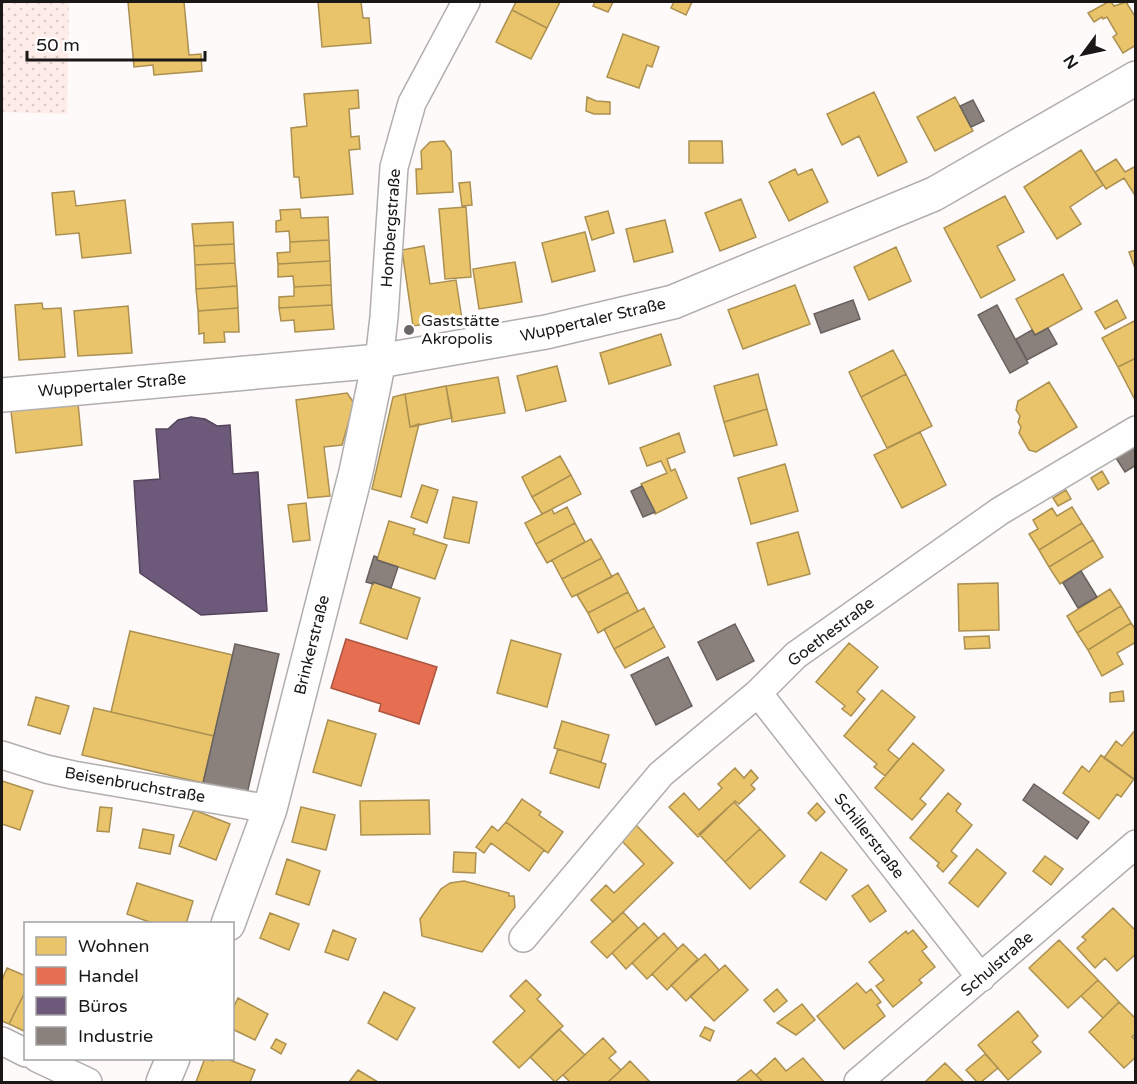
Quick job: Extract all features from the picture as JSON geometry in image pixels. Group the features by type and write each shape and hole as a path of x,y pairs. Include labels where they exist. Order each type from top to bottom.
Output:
{"main road":[{"name":"Wuppertaler Straße","path":"2,395 379,361 537,334 673,302 934,194 1136,78"},
{"name":"Brinkerstraße","path":"229,922 270,809 356,472 379,361"},
{"path":"163,1083 173,1060"}],"street":[{"name":"Hombergstraße","path":"379,361 394,167 412,103 466,2"},
{"name":"Goethestraße","path":"523,938 661,774 758,693 796,655 992,517 1136,430"},
{"name":"Schillerstraße","path":"758,693 981,978"},
{"name":"Beisenbruchstraße","path":"2,755 64,773 270,809"},
{"name":"Schulstraße","path":"858,1083 1136,844"},
{"path":"2,1041 24,1052"},
{"path":"39,1060 88,1083"}],"shaded area":[{"path":"2,2 69,2 67,114 2,112"}],"building: Wohnen":[{"path":"128,2 184,2 189,55 201,54 202,71 154,75 153,65 134,67"},
{"path":"318,2 361,2 363,18 369,18 371,43 322,47"},
{"path":"516,2 560,2 547,28 512,10"},
{"path":"595,2 613,2 608,12 593,6"},
{"path":"674,2 692,2 686,15 671,8"},
{"path":"1108,2 1114,6 1126,2 1136,18 1136,45 1123,53 1113,37 1117,34 1107,17 1094,22 1088,13"},
{"path":"512,10 547,28 531,59 496,42"},
{"path":"623,34 659,47 652,67 647,65 639,88 607,77"},
{"path":"358,90 359,108 349,109 351,137 359,136 360,149 349,150 353,194 301,198 299,177 294,177 291,128 307,126 304,94"},
{"path":"874,92 907,162 878,176 859,136 842,145 827,114"},
{"path":"587,97 596,101 610,102 610,114 594,114 586,111"},
{"path":"955,97 973,131 935,151 917,117"},
{"path":"444,141 451,151 453,192 417,194 416,169 422,169 421,151 430,142"},
{"path":"689,141 722,141 723,163 689,163"},
{"path":"1081,150 1103,185 1070,207 1081,224 1057,239 1024,187"},
{"path":"1116,159 1125,172 1136,166 1136,197 1124,178 1106,189 1095,172"},
{"path":"795,169 798,175 812,169 828,202 789,221 769,182"},
{"path":"470,182 472,205 462,206 459,183"},
{"path":"74,191 76,206 125,200 131,253 82,258 79,233 56,235 52,193"},
{"path":"1005,196 1024,232 997,246 1015,280 981,298 944,228"},
{"path":"741,199 756,237 720,251 705,213"},
{"path":"466,207 471,277 445,279 439,209"},
{"path":"300,209 301,218 328,217 329,240 290,242 289,231 276,232 276,221 281,220 280,210"},
{"path":"608,211 614,233 592,240 585,217"},
{"path":"665,220 673,252 634,262 626,229"},
{"path":"233,222 234,244 194,246 192,224"},
{"path":"585,232 595,271 552,282 542,243"},
{"path":"329,240 330,261 278,264 277,253 290,252 290,242"},
{"path":"234,244 235,263 195,265 194,246"},
{"path":"424,246 430,284 456,280 462,319 413,326 402,250"},
{"path":"896,247 911,281 869,300 854,267"},
{"path":"1136,250 1136,271 1129,252"},
{"path":"330,261 331,285 294,287 293,276 278,277 278,264"},
{"path":"515,262 522,302 479,309 473,269"},
{"path":"235,263 237,286 196,289 195,265"},
{"path":"1063,274 1082,309 1035,335 1016,299"},
{"path":"331,285 332,305 279,308 279,297 294,296 294,287"},
{"path":"795,285 810,324 743,349 728,310"},
{"path":"237,286 238,308 198,311 196,289"},
{"path":"1117,300 1126,318 1105,329 1095,312"},
{"path":"42,303 43,309 61,308 65,357 19,360 15,305"},
{"path":"332,305 334,329 295,332 294,320 281,321 279,308"},
{"path":"128,306 132,353 78,356 74,311"},
{"path":"238,308 239,332 224,332 225,342 204,343 204,333 199,334 198,311"},
{"path":"1136,320 1136,358 1118,367 1102,338"},
{"path":"661,334 671,365 609,384 600,353"},
{"path":"893,350 906,374 861,397 849,372"},
{"path":"1136,358 1136,398 1134,398 1118,367"},
{"path":"557,366 566,401 526,411 517,376"},
{"path":"758,374 767,409 724,422 714,386"},
{"path":"906,374 932,426 887,448 861,397"},
{"path":"498,377 505,413 452,422 446,386"},
{"path":"1049,382 1077,427 1036,452 1029,450 1019,433 1020,416 1016,410 1018,401"},
{"path":"446,386 452,418 410,427 405,394"},
{"path":"347,393 354,403 342,445 324,447 330,496 308,498 296,400"},
{"path":"405,394 410,427 419,424 401,497 372,489 393,397"},
{"path":"78,403 82,445 16,453 11,411"},
{"path":"767,409 777,445 734,456 724,422"},
{"path":"920,432 946,485 902,508 874,455"},
{"path":"679,433 685,452 667,459 671,471 675,469 687,498 655,514 641,484 667,473 661,461 647,466 640,448"},
{"path":"560,456 571,475 532,497 522,477"},
{"path":"785,464 798,511 751,524 738,478"},
{"path":"1102,471 1109,483 1098,490 1091,478"},
{"path":"571,475 581,494 542,514 532,497"},
{"path":"422,485 438,490 427,523 411,517"},
{"path":"1066,490 1071,499 1058,506 1053,498"},
{"path":"453,497 477,502 469,543 444,538"},
{"path":"306,503 310,540 293,542 288,505"},
{"path":"567,507 575,523 536,544 525,523 552,509 554,514"},
{"path":"1072,507 1082,523 1039,550 1029,534 1038,529 1033,520 1052,508 1057,516"},
{"path":"389,521 415,529 413,534 447,545 435,579 377,560"},
{"path":"575,523 585,542 547,563 536,544"},
{"path":"1082,523 1093,540 1049,567 1039,550"},
{"path":"798,532 810,574 768,585 757,543"},
{"path":"591,539 602,558 562,579 552,560"},
{"path":"1093,540 1103,557 1060,584 1049,567"},
{"path":"602,558 612,577 572,597 562,579"},
{"path":"618,573 628,592 588,613 577,595"},
{"path":"373,582 420,598 407,639 360,623"},
{"path":"998,583 999,630 959,631 958,584"},
{"path":"1110,589 1121,606 1077,633 1067,616"},
{"path":"628,592 638,611 598,633 588,613"},
{"path":"1121,606 1131,623 1088,650 1077,633"},
{"path":"644,608 654,627 614,649 604,629"},
{"path":"1131,623 1136,630 1136,642 1117,653 1123,664 1102,676 1088,650"},
{"path":"654,627 665,647 625,668 614,649"},
{"path":"130,631 233,655 214,736 111,712"},
{"path":"989,636 990,648 965,649 964,637"},
{"path":"511,640 561,654 547,707 497,693"},
{"path":"849,643 878,667 857,692 865,699 851,716 842,709 845,706 816,682"},
{"path":"882,690 915,717 888,750 899,759 885,776 874,767 877,764 844,736"},
{"path":"1123,691 1124,701 1110,702 1110,693"},
{"path":"36,697 69,706 60,734 28,725"},
{"path":"94,708 214,736 203,783 82,755"},
{"path":"328,720 376,734 361,786 313,772"},
{"path":"562,721 609,735 601,762 554,748"},
{"path":"1136,729 1136,781 1104,758 1116,741 1122,746"},
{"path":"913,743 944,770 920,799 926,804 912,820 875,788"},
{"path":"558,749 606,764 599,788 550,773"},
{"path":"1101,755 1134,779 1121,797 1117,794 1099,819 1063,793 1082,766 1089,772"},
{"path":"735,768 744,778 751,770 758,778 751,785 755,789 739,804 735,801 698,837 669,807 684,793 699,810 722,788 718,784"},
{"path":"2,781 33,791 20,830 2,824"},
{"path":"948,793 961,804 956,811 972,825 951,851 957,856 943,872 937,866 939,863 910,838"},
{"path":"522,799 541,812 539,815 563,832 548,853 506,822"},
{"path":"429,800 430,834 361,835 360,801"},
{"path":"734,802 760,829 725,862 699,834"},
{"path":"817,803 825,812 816,821 808,813"},
{"path":"100,807 112,808 109,832 97,831"},
{"path":"301,807 335,815 326,850 292,842"},
{"path":"194,810 230,824 216,860 179,846"},
{"path":"506,822 544,850 529,871 491,843 484,853 476,847 492,826 498,831"},
{"path":"636,825 673,863 613,922 591,900 606,885 614,893 644,864 621,840"},
{"path":"143,829 174,835 170,854 139,848"},
{"path":"760,829 785,856 750,889 725,862"},
{"path":"977,849 1006,873 978,907 949,883"},
{"path":"454,852 476,853 475,873 453,872"},
{"path":"821,852 847,870 826,900 800,882"},
{"path":"1045,856 1063,869 1051,885 1033,871"},
{"path":"287,859 320,871 309,905 276,894"},
{"path":"464,881 514,896 515,907 482,952 422,936 420,919 441,889 450,883"},
{"path":"137,883 193,901 187,922 149,922 127,914"},
{"path":"868,885 886,911 870,922 852,896"},
{"path":"1113,908 1136,931 1136,954 1117,971 1105,958 1095,968 1077,948 1086,940 1082,937"},
{"path":"623,912 638,928 607,958 591,942"},
{"path":"270,913 299,924 289,950 260,938"},
{"path":"644,923 658,938 626,969 612,953"},
{"path":"333,930 356,939 348,960 325,952"},
{"path":"913,930 927,947 922,951 935,967 919,980 922,983 893,1007 876,986 884,980 869,962 906,931 908,934"},
{"path":"664,933 678,949 647,979 632,963"},
{"path":"1059,940 1098,980 1068,1008 1029,968"},
{"path":"683,944 698,959 667,990 652,974"},
{"path":"705,954 719,970 686,1001 671,985"},
{"path":"725,965 748,990 714,1021 690,996"},
{"path":"7,968 24,975 24,994 9,1024 2,1021 2,980"},
{"path":"526,980 541,995 537,999 563,1026 519,1068 493,1042 525,1011 510,996"},
{"path":"1098,980 1119,1002 1103,1018 1081,996"},
{"path":"857,983 866,993 871,989 881,1002 877,1005 885,1016 844,1049 817,1016"},
{"path":"777,989 787,1001 774,1012 764,1000"},
{"path":"384,992 415,1008 397,1040 368,1023"},
{"path":"24,994 24,1031 9,1024"},
{"path":"238,998 268,1014 255,1040 234,1030 234,1006"},
{"path":"1119,1002 1136,1019 1136,1033 1132,1037 1136,1040 1136,1057 1124,1068 1089,1032"},
{"path":"802,1004 815,1020 796,1035 777,1023"},
{"path":"1018,1011 1038,1036 1032,1042 1041,1052 1008,1080 978,1045"},
{"path":"705,1027 714,1031 710,1041 700,1036"},
{"path":"559,1029 585,1055 555,1082 530,1057"},
{"path":"603,1038 616,1052 609,1058 621,1070 608,1082 570,1082 563,1075"},
{"path":"276,1039 286,1044 281,1054 271,1048"},
{"path":"985,1054 998,1068 981,1082 977,1082 966,1070"},
{"path":"775,1058 786,1071 803,1058 824,1082 763,1082 756,1075"},
{"path":"204,1060 230,1060 255,1070 250,1082 196,1082"},
{"path":"630,1061 650,1082 608,1082 621,1070"},
{"path":"945,1063 964,1082 925,1082"},
{"path":"358,1070 378,1082 349,1082"},
{"path":"751,1070 763,1082 736,1082"}],"building: Handel":[{"path":"346,639 437,667 419,724 379,711 381,704 331,688"}],"building: Büros":[{"path":"191,417 205,419 217,426 230,425 233,474 258,472 267,611 201,615 140,573 134,481 160,479 156,429 168,429 178,420"}],"building: Industrie":[{"path":"973,100 984,121 971,127 960,106"},
{"path":"853,300 860,319 821,333 814,314"},
{"path":"997,305 1028,363 1010,373 978,315"},
{"path":"1048,328 1057,344 1027,360 1016,339 1032,330 1035,335"},
{"path":"1136,446 1136,465 1125,472 1116,458"},
{"path":"642,486 655,512 643,517 631,491"},
{"path":"374,556 377,560 398,567 391,588 366,582"},
{"path":"1081,571 1097,597 1078,608 1063,583"},
{"path":"735,624 754,661 717,680 698,642"},
{"path":"235,644 279,654 247,794 203,783"},
{"path":"668,657 692,706 656,725 631,675"},
{"path":"1034,784 1089,822 1077,839 1023,800"}],"place":[{"name":"Gaststätte Akropolis","path":"409,330"}]}
